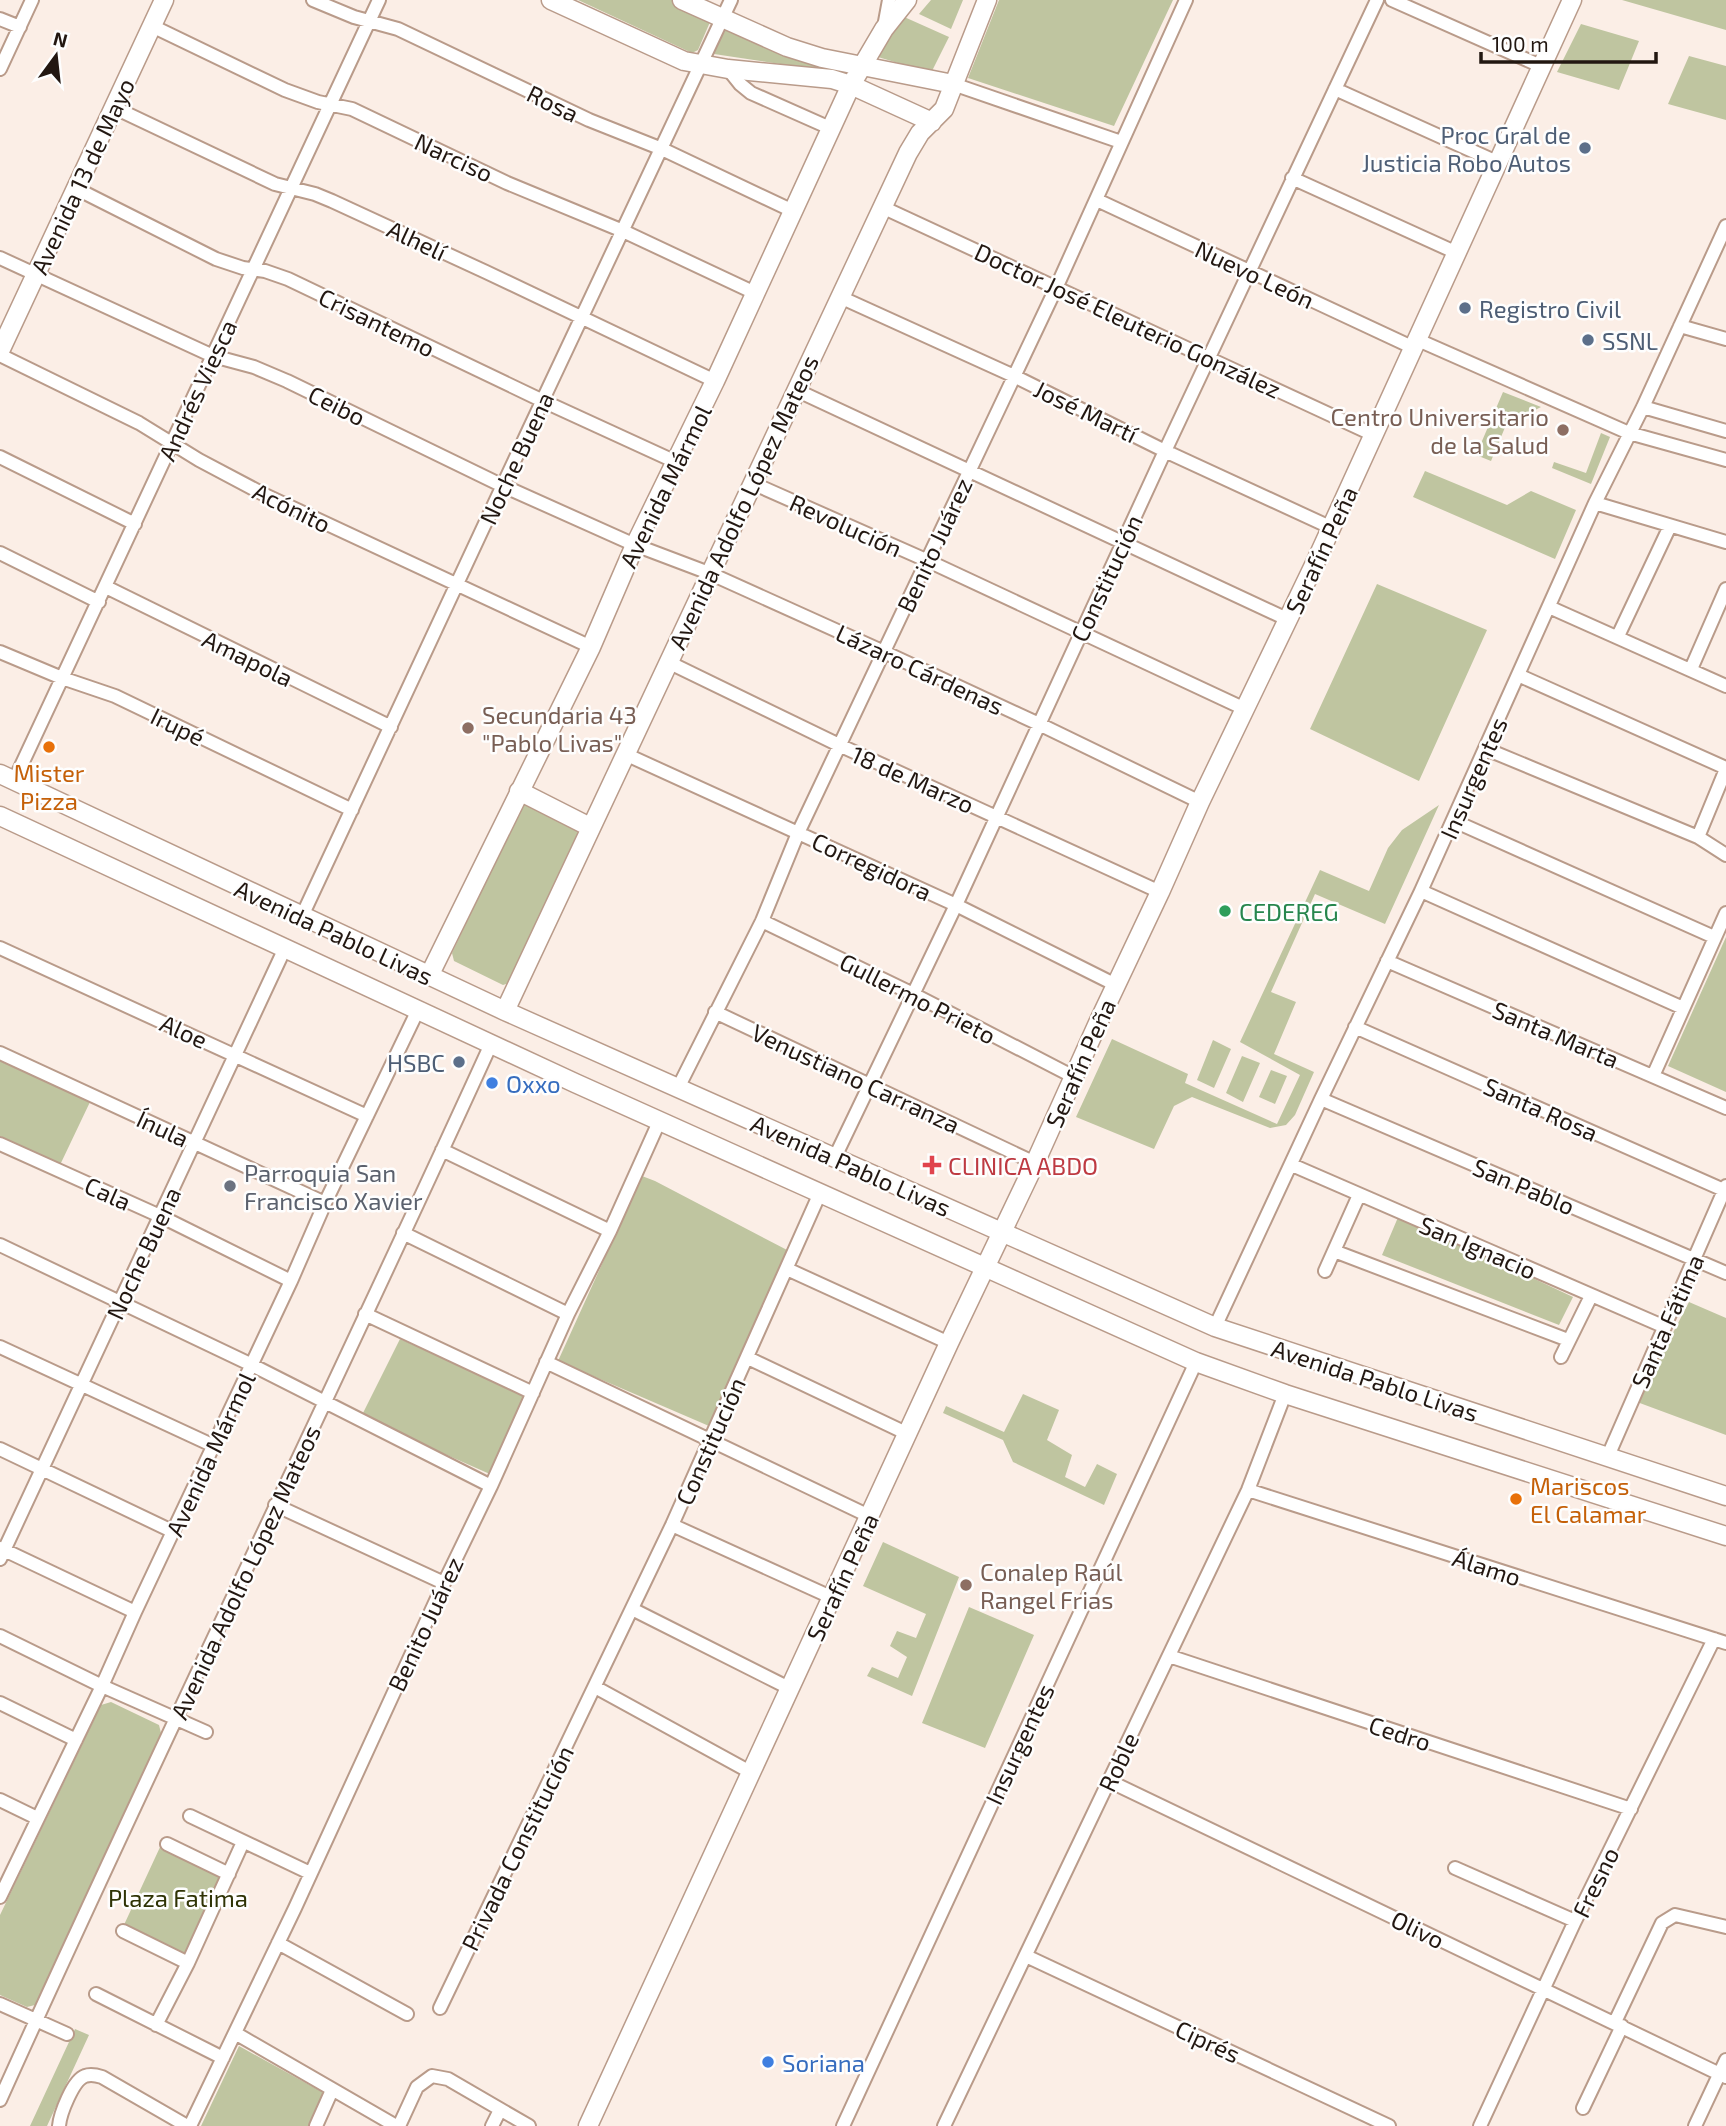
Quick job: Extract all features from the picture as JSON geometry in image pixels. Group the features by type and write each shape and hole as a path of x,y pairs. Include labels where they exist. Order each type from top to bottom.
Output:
{"main road":[{"name":"Avenida 13 de Mayo","path":"0,353 164,0"},
{"path":"551,0 664,53 701,65 822,78 851,85 932,122"},
{"path":"682,0 787,47 822,58 953,84"},
{"name":"Avenida Mármol","path":"429,976 591,647 635,545 715,382 851,85 884,29 907,0"},
{"name":"Avenida Adolfo López Mateos","path":"505,1011 882,206 914,143 925,127 944,109 987,0"},
{"name":"Serafín Peña","path":"588,2126 1200,802 1332,528 1572,0"},
{"name":"Avenida Pablo Livas","path":"7,777 505,1011 1215,1327 1726,1496"},
{"path":"519,791 590,827"},
{"name":"Avenida Pablo Livas","path":"0,816 659,1122 1196,1362 1285,1394 1726,1536"}],"street":[{"path":"0,69 32,0"},
{"name":"Rosa","path":"313,0 340,12 398,29 589,120 662,149 793,211"},
{"name":"Andrés Viesca","path":"7,777 62,678 99,602 379,0"},
{"name":"Noche Buena","path":"302,916 457,586 501,485 731,0"},
{"path":"884,29 889,0"},
{"name":"Benito Juárez","path":"678,1088 762,921 798,833 1057,286 1186,0"},
{"name":"Constitución","path":"835,1157 956,905 1165,450 1377,0"},
{"path":"1392,0 1543,67"},
{"path":"0,19 20,27"},
{"name":"Narciso","path":"152,26 304,98 352,109 507,183 623,231 755,293"},
{"path":"728,69 751,93 831,128"},
{"path":"953,84 1121,142"},
{"path":"1335,89 1499,163"},
{"name":"Alhelí","path":"115,108 249,172 291,189 332,201 715,382"},
{"path":"1293,178 1457,253"},
{"name":"Crisantemo","path":"77,189 216,259 288,279 543,401 676,461"},
{"name":"Nuevo León","path":"1097,200 1249,272 1629,433 1726,460"},
{"name":"Doctor José Eleuterio González","path":"882,206 1374,435"},
{"name":"Insurgentes","path":"1215,1327 1454,821 1595,503 1722,243 1726,226"},
{"name":"Ceibo","path":"0,258 213,356 254,367 287,381 501,485 635,545"},
{"name":"José Martí","path":"840,297 1014,376 1332,528"},
{"path":"1681,326 1726,339"},
{"name":"Acónito","path":"0,353 118,412 267,496 591,647"},
{"path":"796,390 1289,620"},
{"path":"1643,407 1726,431"},
{"path":"0,457 135,524"},
{"name":"Revolución","path":"752,483 926,560 1245,709"},
{"path":"1595,503 1726,541"},
{"path":"1618,636 1670,526"},
{"name":"Lázaro Cárdenas","path":"635,545 709,573 884,652 1200,802"},
{"path":"0,553 99,602"},
{"name":"Amapola","path":"106,587 391,727"},
{"path":"1691,669 1726,589"},
{"path":"1549,607 1726,686"},
{"name":"Irupé","path":"0,652 133,704 352,810"},
{"name":"18 de Marzo","path":"668,662 839,745 1160,892"},
{"path":"1518,675 1726,768 1698,837"},
{"path":"1486,749 1698,837 1726,855"},
{"name":"Corregidora","path":"625,754 956,905 1116,985"},
{"path":"1454,821 1714,937"},
{"path":"1421,891 1683,1008"},
{"path":"1653,1076 1726,913"},
{"name":"Gullermo Prieto","path":"762,921 913,993 1074,1077"},
{"name":"Aloe","path":"0,948 367,1116"},
{"name":"Noche Buena","path":"1,1552 43,1469 285,948"},
{"name":"Santa Marta","path":"1387,961 1726,1108"},
{"name":"Avenida Mármol","path":"0,1897 102,1686 325,1203 418,1010"},
{"name":"Venustiano Carranza","path":"715,1012 1035,1163"},
{"name":"Santa Rosa","path":"1355,1027 1725,1189"},
{"name":"Avenida Adolfo López Mateos","path":"0,2100 491,1044"},
{"name":"Ínula","path":"0,1054 325,1203"},
{"name":"San Pablo","path":"1321,1099 1726,1273"},
{"name":"Benito Juárez","path":"189,2126 278,1943 659,1122"},
{"name":"Cala","path":"0,1144 160,1216 291,1281"},
{"path":"442,1150 610,1231"},
{"name":"San Ignacio","path":"1292,1165 1665,1327"},
{"name":"Santa Fátima","path":"1608,1456 1725,1189"},
{"name":"Constitución","path":"595,1687 672,1525 820,1193"},
{"path":"1325,1271 1359,1195"},
{"path":"403,1233 569,1314"},
{"path":"0,1245 252,1365 491,1486"},
{"path":"1334,1251 1569,1340"},
{"path":"787,1269 949,1343"},
{"path":"1561,1357 1591,1296"},
{"path":"365,1314 533,1394"},
{"path":"0,1347 214,1446"},
{"path":"748,1358 908,1434"},
{"path":"546,1362 869,1516"},
{"name":"Insurgentes","path":"843,2126 1196,1362"},
{"name":"Roble","path":"944,2126 1248,1490 1285,1394"},
{"path":"0,1449 174,1532"},
{"name":"Álamo","path":"1248,1490 1720,1641"},
{"path":"275,1505 444,1583"},
{"path":"672,1525 833,1598"},
{"path":"1,1552 135,1612"},
{"path":"632,1609 791,1689"},
{"path":"0,1636 102,1686 206,1732"},
{"name":"Fresno","path":"1480,2126 1575,1921 1630,1810 1720,1641"},
{"name":"Cedro","path":"1169,1656 1630,1810"},
{"path":"595,1687 752,1773"},
{"name":"Privada Constitución","path":"440,2008 595,1687"},
{"path":"0,1703 76,1740"},
{"name":"Olivo","path":"1109,1781 1723,2075"},
{"path":"0,1800 37,1818"},
{"path":"190,1816 310,1873"},
{"path":"156,2025 188,1963 243,1842"},
{"path":"167,1844 229,1874"},
{"path":"1455,1868 1575,1921"},
{"path":"1583,2108 1662,1923 1675,1915 1726,1927"},
{"path":"123,1931 188,1963"},
{"path":"278,1943 407,2014"},
{"name":"Ciprés","path":"1026,1956 1389,2126"},
{"path":"96,1994 223,2058"},
{"path":"0,2004 67,2034"},
{"path":"235,2033 398,2126 417,2087 432,2077 448,2079 529,2126"},
{"path":"1695,2126 1723,2075 1726,2060"},
{"path":"60,2121 80,2077 88,2074 102,2077 189,2126"},
{"path":"316,2126 332,2090"},
{"path":"492,2126 500,2110"}],"green space":[{"path":"578,0 674,0 713,15 698,50 692,53"},
{"path":"931,0 963,0 951,29 919,14"},
{"path":"999,0 1173,0 1114,126 968,78"},
{"path":"1622,0 1726,0 1726,30"},
{"path":"902,16 949,37 931,73 878,57 875,51"},
{"path":"729,24 836,65 833,72 714,54"},
{"path":"1581,24 1639,41 1619,90 1557,72"},
{"path":"1689,56 1726,66 1726,120 1668,104"},
{"path":"1503,392 1541,407 1506,425 1491,461 1476,455"},
{"path":"1601,433 1610,437 1591,484 1552,468 1554,462 1586,473"},
{"path":"1425,471 1507,505 1531,491 1576,510 1555,559 1413,497"},
{"path":"1377,584 1487,630 1419,781 1310,729"},
{"path":"523,802 582,831 512,982 503,985 454,961 452,953"},
{"path":"1439,805 1385,924 1315,894 1271,992 1296,1002 1274,1054 1314,1072 1295,1115 1286,1125 1270,1128 1192,1097 1174,1106 1154,1149 1076,1117 1112,1039 1188,1074 1185,1083 1277,1124 1300,1075 1240,1042 1320,870 1369,891 1388,848 1402,830"},
{"path":"1726,937 1726,1092 1668,1066"},
{"path":"1213,1040 1231,1049 1214,1088 1197,1080"},
{"path":"1242,1056 1260,1063 1243,1102 1226,1093"},
{"path":"0,1061 90,1102 60,1165 0,1136"},
{"path":"1271,1070 1287,1076 1275,1104 1259,1097"},
{"path":"642,1176 789,1251 709,1426 558,1361"},
{"path":"1399,1215 1573,1297 1559,1325 1382,1255"},
{"path":"1689,1302 1726,1318 1726,1435 1637,1402"},
{"path":"400,1339 525,1395 492,1475 361,1417"},
{"path":"1023,1394 1059,1410 1047,1440 1072,1455 1065,1477 1085,1487 1097,1464 1117,1474 1104,1505 1013,1462 1003,1440 943,1413 946,1406 1004,1432"},
{"path":"883,1542 959,1577 912,1696 867,1676 872,1667 898,1678 907,1657 890,1646 897,1631 916,1638 926,1614 863,1586"},
{"path":"969,1607 1034,1635 985,1748 922,1723"},
{"path":"111,1702 159,1725 161,1733 35,2005 27,2007 0,1995 0,1915 101,1705"},
{"name":"Plaza Fatima","path":"161,1845 229,1876 189,1959 123,1927"},
{"path":"75,2029 89,2035 47,2126 30,2126"},
{"path":"239,2046 324,2093 308,2126 201,2126"}],"place":[{"name":"Proc Gral de Justicia Robo Autos","path":"1585,148"},
{"name":"Registro Civil","path":"1465,308"},
{"name":"SSNL","path":"1588,340"},
{"name":"Centro Universitario de la Salud","path":"1563,430"},
{"name":"Secundaria 43 \"Pablo Livas\"","path":"468,728"},
{"name":"Mister Pizza","path":"49,747"},
{"name":"CEDEREG","path":"1225,911"},
{"name":"HSBC","path":"459,1062"},
{"name":"Oxxo","path":"492,1083"},
{"name":"CLINICA ABDO","path":"932,1165"},
{"name":"Parroquia San Francisco Xavier","path":"230,1186"},
{"name":"Mariscos El Calamar","path":"1516,1499"},
{"name":"Conalep Raúl Rangel Frias","path":"966,1585"},
{"name":"Soriana","path":"768,2062"}]}
